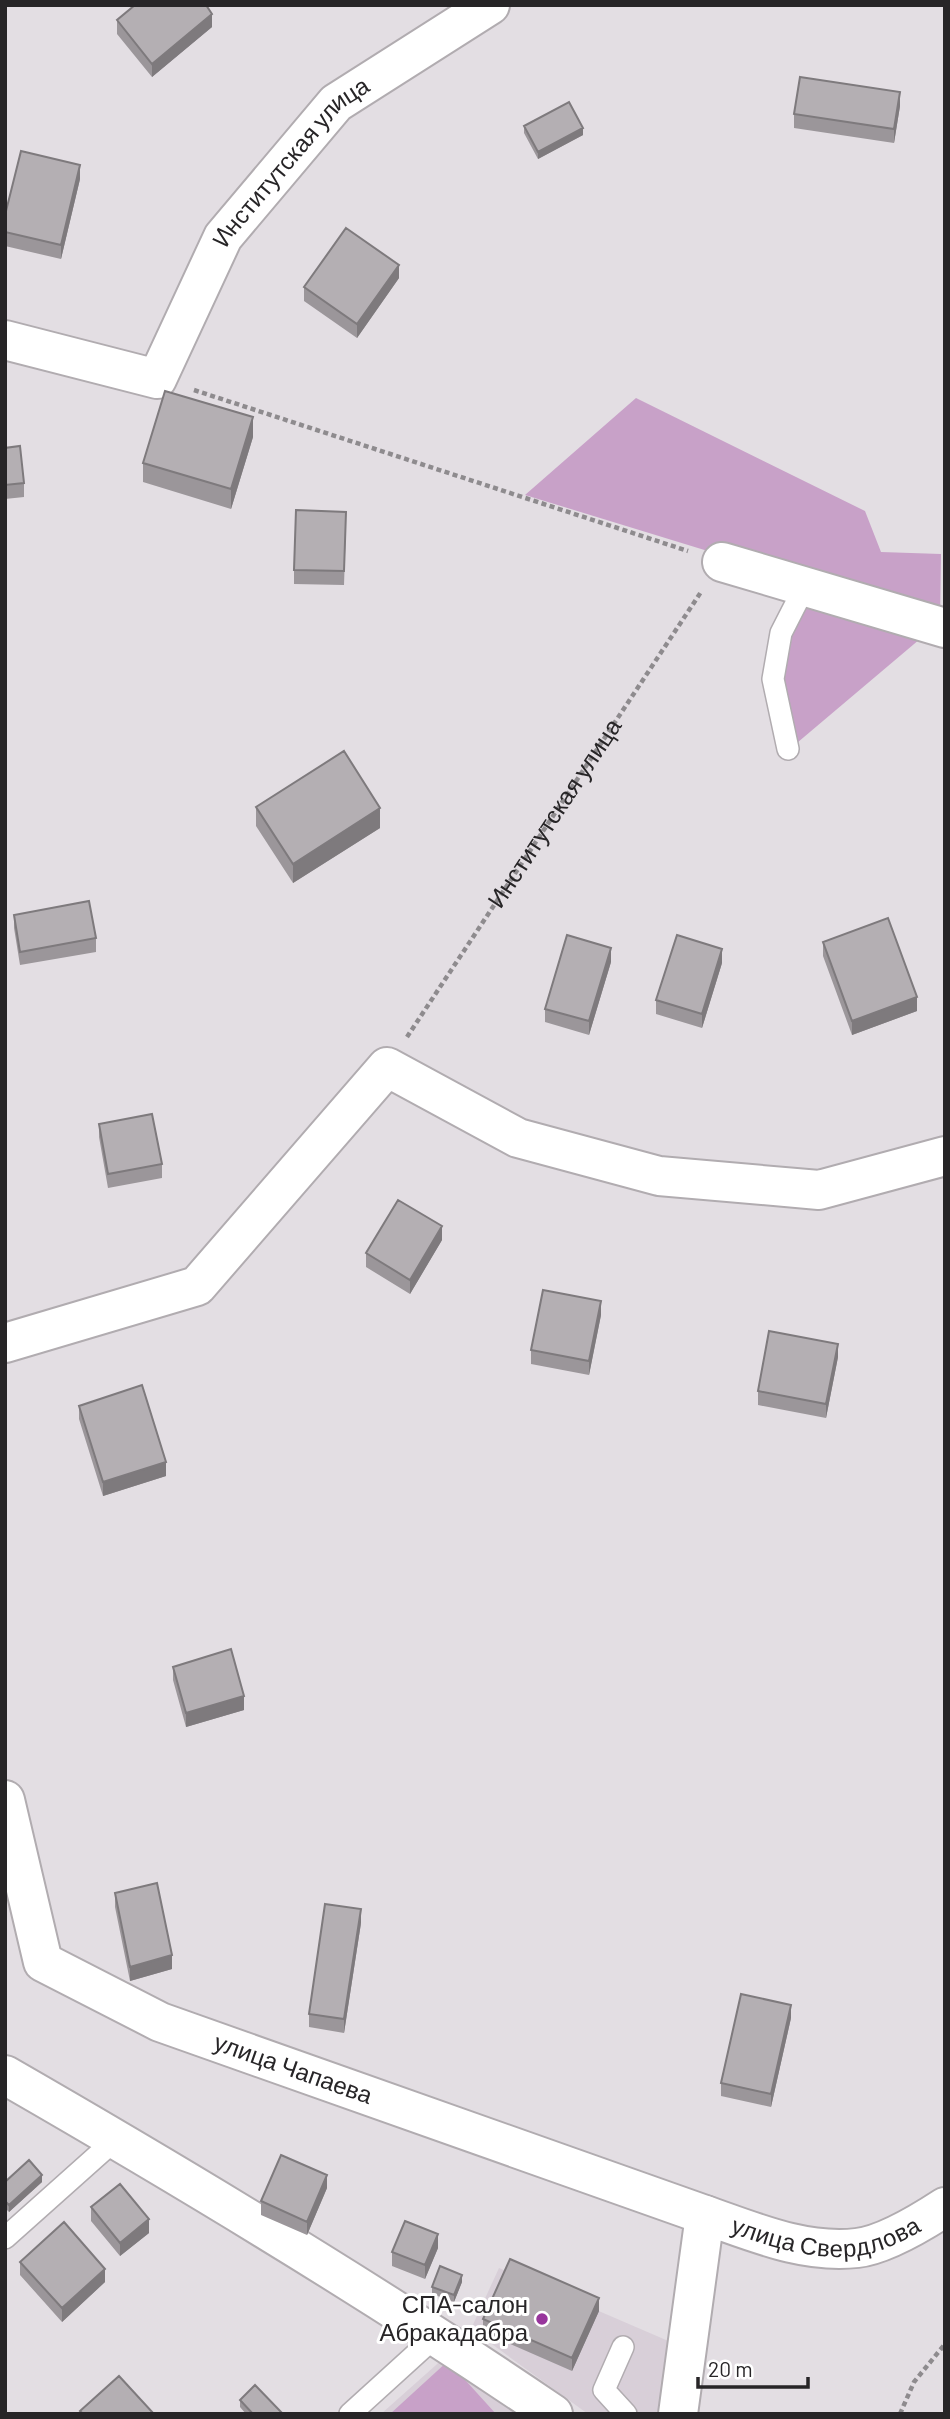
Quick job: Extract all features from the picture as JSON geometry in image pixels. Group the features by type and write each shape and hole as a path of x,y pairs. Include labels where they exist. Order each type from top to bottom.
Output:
{"street":[{"name":"Институтская улица","path":"157,379 223,237 336,103 490,5"},
{"path":"5,340 157,379"},
{"path":"722,562 945,628"},
{"path":"5,1343 197,1286 387,1067 518,1138 659,1176 819,1190 945,1156"},
{"name":"улица Чапаева","path":"5,1800 43,1962 160,2022 705,2215"},
{"path":"5,2075 116,2139 437,2335 553,2414"},
{"name":"улица Свердлова","path":"705,2215 789,2244 858,2248 918,2225 945,2207"},
{"path":"678,2414 705,2215"}],"lane":[{"path":"788,749 773,679 781,633 805,586"},
{"path":"5,2238 116,2139"},
{"path":"350,2414 437,2335"},
{"path":"623,2347 604,2390 625,2414"}],"path":[{"path":"157,379 722,562"},
{"name":"Институтская улица","path":"387,1067 722,562"},
{"path":"900,2414 914,2382 945,2344"}],"shaded area":[{"path":"636,398 865,511 881,552 941,554 940,622 525,495"},
{"path":"807,590 933,628 791,748 776,681 784,633"},
{"path":"499,2268 673,2343 664,2414 588,2414 471,2329"},
{"path":"445,2357 517,2414 381,2414"},
{"path":"448,2361 496,2414 390,2414"}],"building":[{"path":"135,5 206,5 212,14 152,64 117,20"},
{"path":"800,77 900,92 894,129 794,114"},
{"path":"569,102 583,128 538,152 524,126"},
{"path":"21,151 80,165 61,245 5,232 5,215"},
{"path":"346,228 399,265 357,324 304,287"},
{"path":"165,391 253,417 231,489 143,463"},
{"path":"20,446 24,483 5,485 5,448"},
{"path":"296,510 346,512 344,571 294,570"},
{"path":"344,751 380,808 293,864 256,807"},
{"path":"89,901 96,938 20,952 14,915"},
{"path":"888,918 917,997 852,1021 823,942"},
{"path":"567,935 611,948 589,1021 545,1009"},
{"path":"677,935 722,949 702,1014 656,1000"},
{"path":"152,1114 162,1164 108,1174 99,1124"},
{"path":"398,1200 442,1226 410,1280 366,1253"},
{"path":"543,1290 601,1301 589,1361 531,1350"},
{"path":"769,1331 838,1344 826,1404 758,1391"},
{"path":"142,1385 166,1462 103,1482 79,1406"},
{"path":"231,1649 244,1696 186,1713 173,1667"},
{"path":"157,1883 172,1955 130,1967 115,1893"},
{"path":"325,1904 361,1909 344,2019 309,2014"},
{"path":"741,1994 791,2005 771,2094 721,2083"},
{"path":"281,2155 327,2175 307,2222 261,2201"},
{"path":"29,2160 42,2175 9,2205 5,2201 5,2182"},
{"path":"120,2184 149,2219 120,2243 91,2207"},
{"path":"405,2221 438,2234 425,2265 392,2252"},
{"path":"64,2222 105,2269 62,2308 20,2262"},
{"name":"СПА-салон Абракадабра","path":"510,2259 599,2298 572,2358 483,2319"},
{"path":"440,2266 462,2275 454,2295 432,2287"},
{"path":"119,2376 154,2414 83,2414 80,2411"},
{"path":"255,2385 283,2414 253,2414 240,2400"}],"place":[{"name":"СПА-салон Абракадабра","path":"542,2319"}]}
